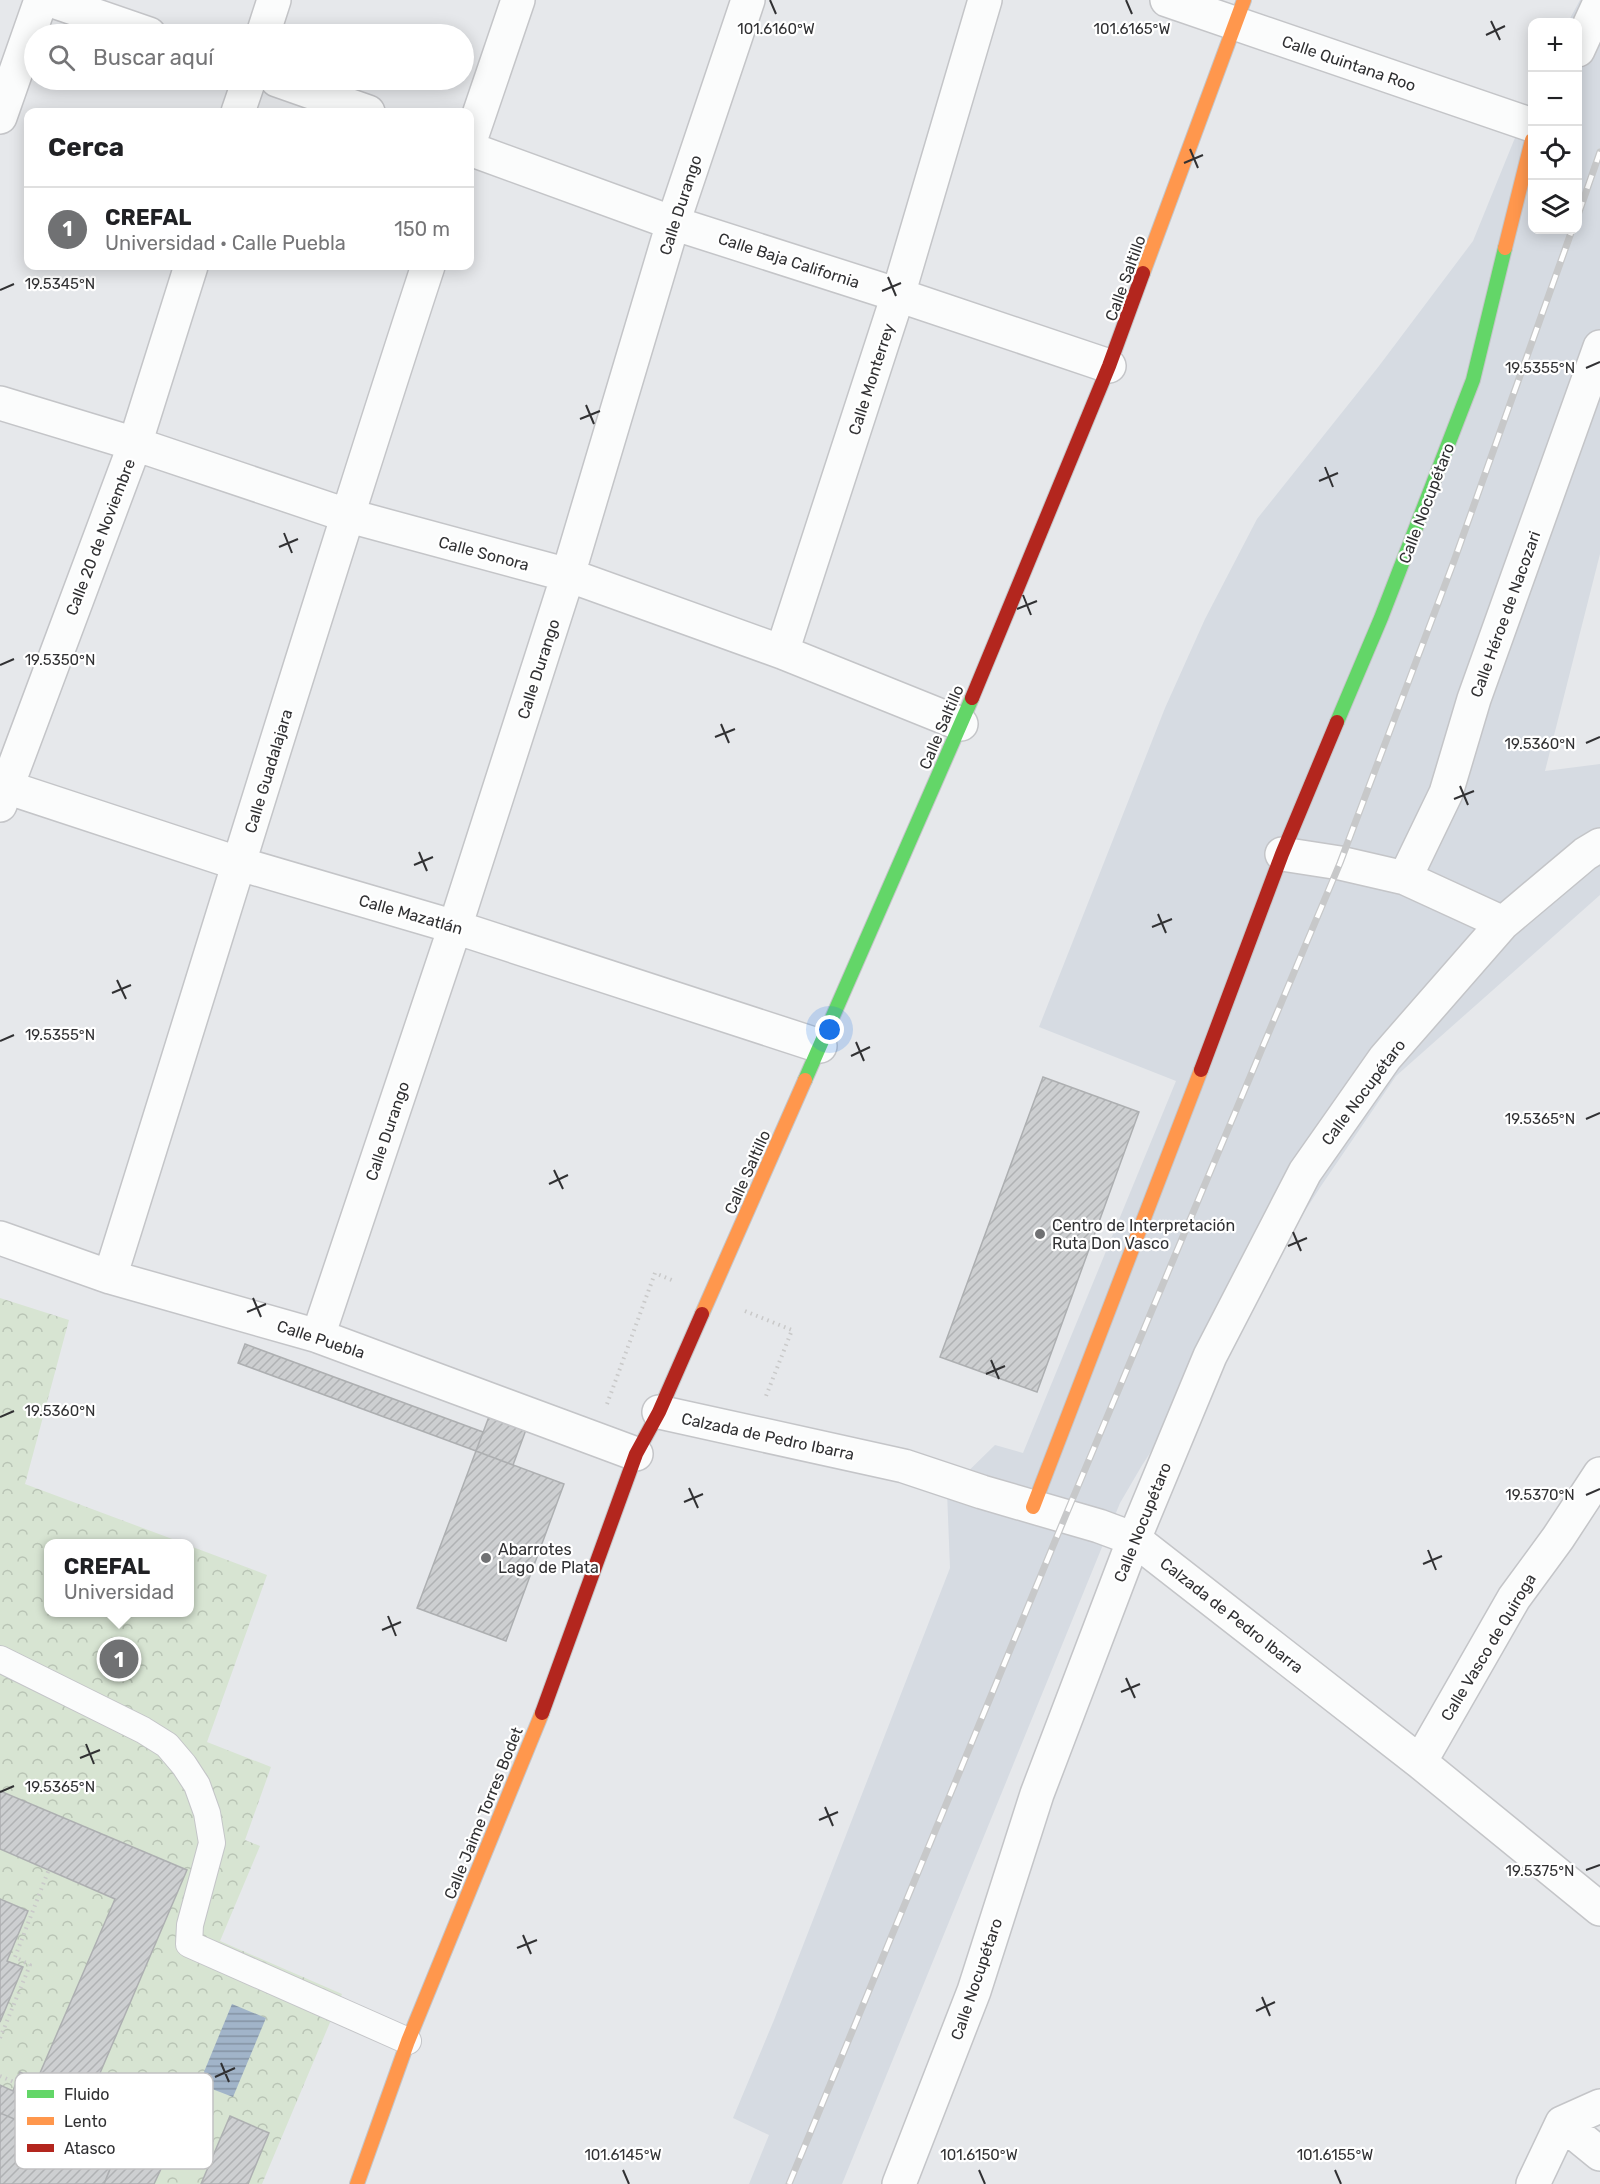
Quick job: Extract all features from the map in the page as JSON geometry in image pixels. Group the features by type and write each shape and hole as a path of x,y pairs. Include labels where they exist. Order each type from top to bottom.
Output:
{"main road":[{"name":"Calle Saltillo","path":"636,1454 659,1413 961,724 1109,366 1240,12"},
{"name":"Calle Nocupétaro","path":"1033,1507 1132,1253 1282,854 1381,618 1473,380 1528,160"},
{"name":"Calle Jaime Torres Bodet","path":"357,2184 408,2042 533,1737 636,1454"}],"street":[{"path":"33,24 41,0"},
{"path":"50,0 120,24"},
{"path":"266,24 274,0"},
{"path":"474,129 518,0"},
{"name":"Calle Durango","path":"318,1336 455,927 568,575 673,223 748,0"},
{"name":"Calle Monterrey","path":"782,652 898,295 985,0"},
{"name":"Calle Quintana Roo","path":"1167,0 1240,12 1528,123"},
{"path":"1582,41 1600,2"},
{"path":"0,117 24,49"},
{"path":"239,108 246,90"},
{"path":"305,90 357,108"},
{"name":"Calle Baja California","path":"474,150 673,223 1109,366"},
{"name":"Calle 20 de Noviembre","path":"2,793 135,444 190,270"},
{"name":"Calle Guadalajara","path":"110,1277 240,864 346,515 428,270"},
{"name":"Calle Héroe de Nacozari","path":"1405,878 1446,792 1474,699 1600,347"},
{"name":"Calle Sonora","path":"0,403 135,444 346,515 568,575 782,652 961,724"},
{"name":"Calle Mazatlán","path":"2,793 455,927 820,1046"},
{"name":"Calle Nocupétaro","path":"899,2184 974,1991 1037,1794 1134,1539 1210,1356 1305,1172 1385,1058 1503,923 1585,854 1600,845"},
{"path":"1282,854 1340,863 1405,878 1503,923"},
{"name":"Calle Puebla","path":"0,1238 110,1277 318,1336 636,1454"},
{"name":"Calzada de Pedro Ibarra","path":"659,1413 904,1466 1099,1526 1134,1539 1420,1762 1600,1909"},
{"name":"Calle Vasco de Quiroga","path":"1420,1762 1514,1598 1558,1538 1600,1474"},
{"path":"1533,2184 1562,2123 1600,2106"},
{"path":"1562,2123 1600,2154"}],"lane":[{"path":"0,1659 143,1730 167,1745 184,1765 197,1785 207,1813 212,1843 190,1925 189,1944 408,2042"}],"path":[{"path":"595,1438 655,1273"},
{"path":"764,1399 792,1330"},
{"path":"0,2038 30,1965 15,1957 49,1869"},
{"path":"0,2076 15,2083"}],"shaded area":[{"path":"1580,0 1600,0 1600,554 1545,771 1600,764 1600,895 1396,1076 1321,1186 1141,1467 1120,1503 842,2184 749,2184 769,2135 733,2118 774,2020 950,1568 947,1492 995,1445 1023,1453 1176,1081 1039,1027 1165,708 1205,619 1257,519 1379,366 1473,241 1528,106 1528,234 1582,234 1582,18 1570,18"}],"green space":[{"path":"0,1298 69,1320 25,1484 172,1539 44,1539 44,1617 194,1617 194,1548 267,1575 207,1742 271,1767 245,1840 260,1846 220,1941 342,1994 262,2184 0,2184"}],"water":[{"path":"232,2004 266,2018 233,2097 213,2089 213,2073 204,2073"}],"building":[{"name":"Centro de Interpretación Ruta Don Vasco","path":"1043,1077 1139,1112 1037,1392 940,1357"},
{"path":"245,1344 483,1432 476,1451 238,1363"},
{"path":"490,1414 527,1427 513,1465 476,1451"},
{"name":"Abarrotes Lago de Plata","path":"476,1451 564,1484 506,1641 417,1608"},
{"path":"0,1791 187,1870 100,2073 40,2073 115,1899 0,1849"},
{"path":"0,1899 28,1911 7,1961 23,1967 0,2022"},
{"path":"0,2085 13,2091 15,2086 15,2119 0,2113"},
{"path":"0,2113 15,2119 15,2169 110,2169 104,2184 0,2184"},
{"path":"230,2116 269,2133 248,2184 201,2184 207,2169 213,2169 213,2156"},
{"path":"110,2169 161,2169 154,2184 104,2184"}],"railway":[{"path":"1582,204 1600,152"},
{"path":"789,2184 1065,1517 1340,863 1454,561 1571,234"}],"traffic: fast":[{"path":"1337,722 1381,618 1473,380 1505,248"},
{"path":"805,1080 972,698"}],"traffic: slow":[{"path":"1143,273 1244,0"},
{"path":"1505,248 1528,156"},
{"path":"1033,1507 1201,1070"},
{"path":"702,1314 805,1080"},
{"path":"357,2184 408,2041 542,1713"}],"traffic: jam":[{"path":"972,698 1109,366 1143,273"},
{"path":"1201,1070 1282,854 1337,722"},
{"path":"542,1713 636,1454 659,1412 702,1314"}],"place":[{"name":"Centro de Interpretación Ruta Don Vasco","path":"1040,1234"},
{"name":"Abarrotes Lago de Plata","path":"486,1558"},
{"name":"CREFAL","path":"119,1659"}]}
